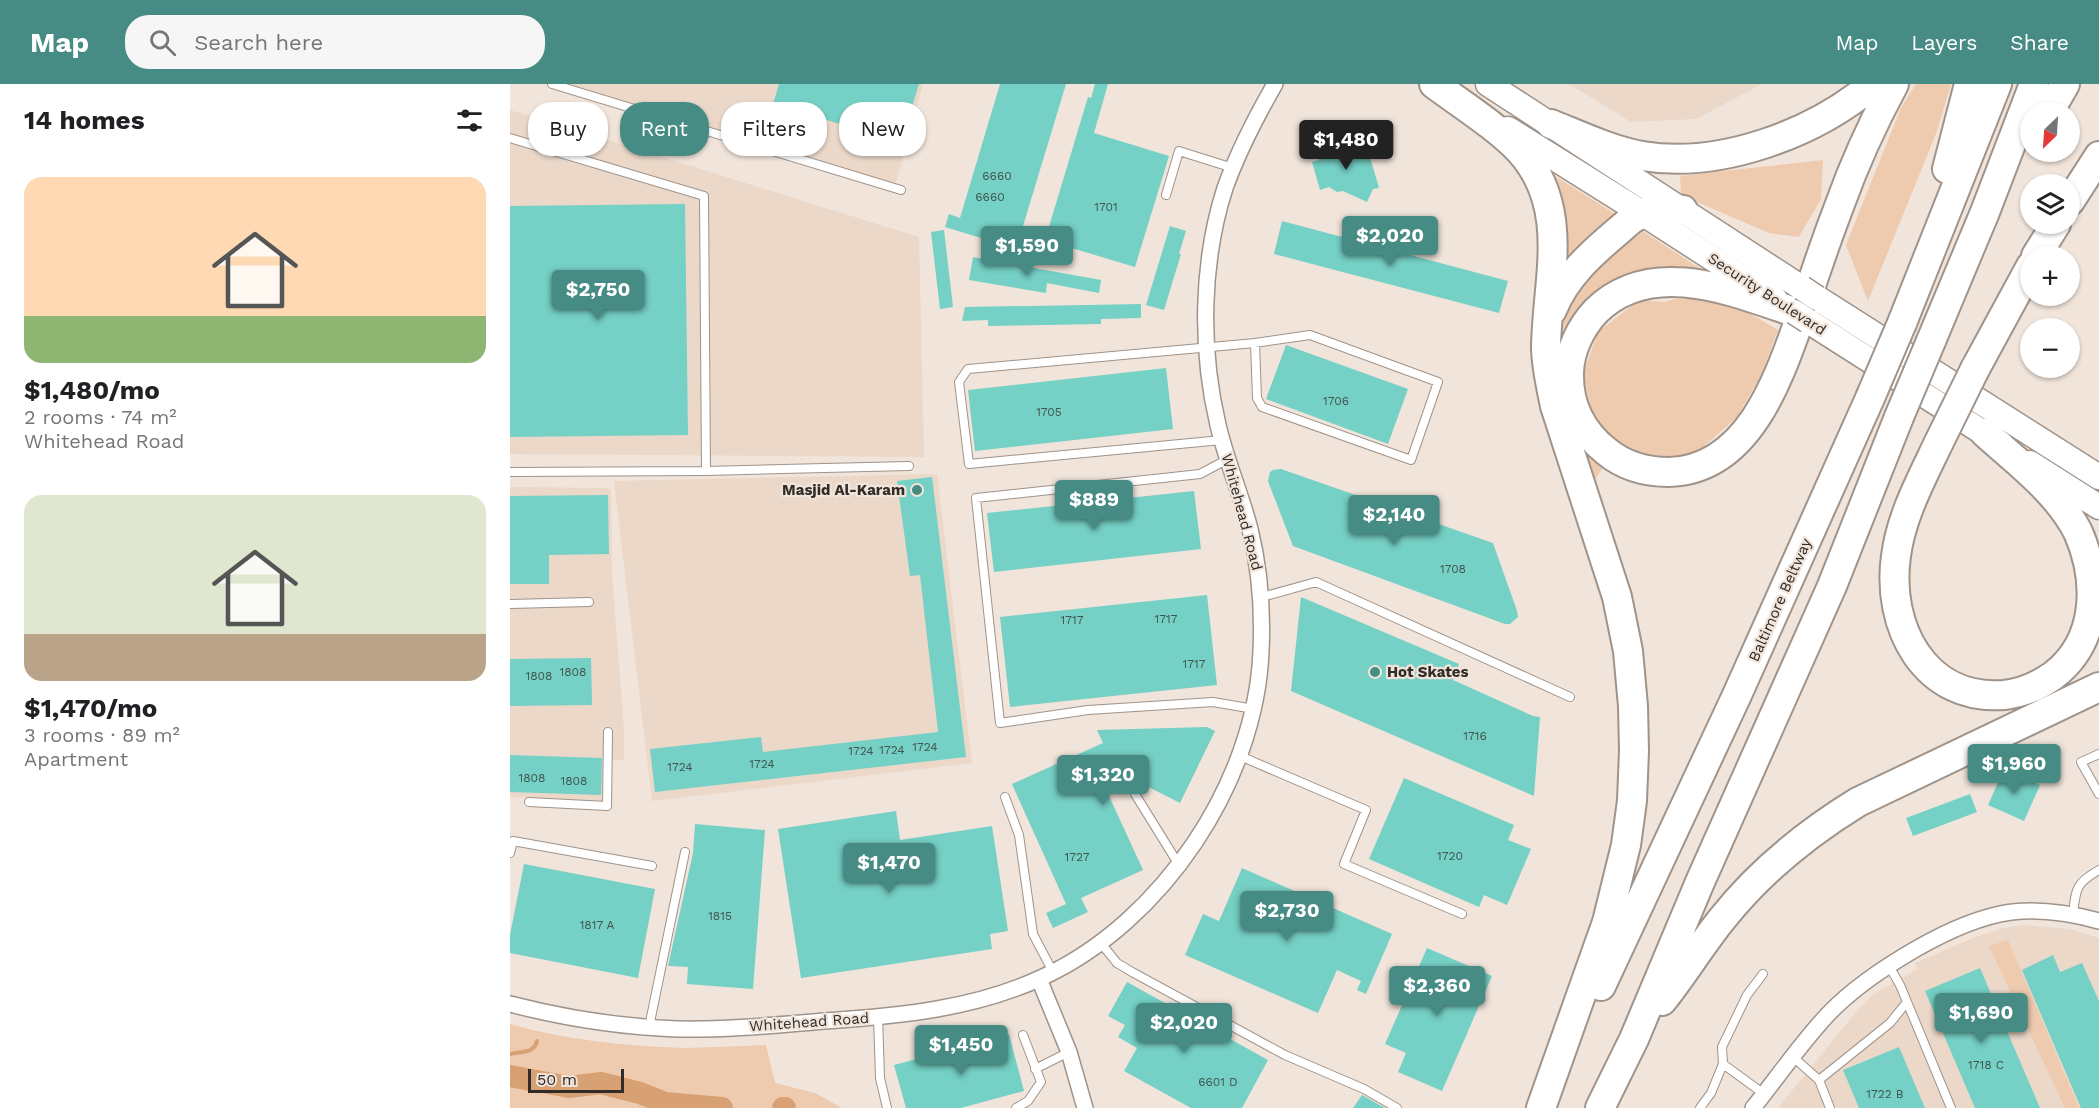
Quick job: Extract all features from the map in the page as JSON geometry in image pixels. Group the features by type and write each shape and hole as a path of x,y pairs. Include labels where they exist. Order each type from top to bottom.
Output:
{"highway":[{"path":"1434,84 1520,151 1533,167 1551,210 1554,234 1546,348 1554,406 1603,549 1617,597 1628,651 1634,751 1632,801 1626,845 1607,922 1542,1108"},
{"path":"1551,124 1618,150 1643,156 1673,158 1711,156 1772,141 1803,128 1834,112 1873,84"},
{"path":"1805,305 1726,289 1678,281 1652,283 1617,295 1590,317 1573,349 1569,368 1569,388 1574,408 1583,427 1611,455 1641,470 1678,472 1698,467 1717,458 1751,425 1773,390 1851,173 1894,84"},
{"path":"1918,285 1969,84"},
{"name":"Baltimore Beltway","path":"1542,1108 1737,695 1870,398 1918,285 1997,84"},
{"path":"1600,1108 1634,1039 1700,882 1832,586 2034,84"},
{"path":"2055,102 2065,84"},
{"path":"2080,185 2099,156"},
{"path":"1958,277 2022,162"},
{"path":"1548,320 1557,298 1576,269 1631,220 1642,213 1660,208 1683,210"},
{"path":"1985,433 2042,484 2062,507 2078,531 2088,554 2094,578 2095,600 2092,618 2079,649 2070,661 2049,679 2036,686 2005,695 1971,692 1955,686 1925,666 1912,652 1898,619 1895,598 1896,556 1910,506 1939,442 2020,286"},
{"path":"2048,711 2099,672"},
{"path":"1634,1039 1728,911 1763,873 1795,844 1858,802 2099,687"}],"main road":[{"name":"Security Boulevard","path":"1434,84 1642,213 1805,305 2099,477"},
{"name":"Security Boulevard","path":"1488,84 1683,210 1805,305 1985,433 2099,507"}],"street":[{"name":"Whitehead Road","path":"510,1004 579,1019 649,1027 723,1028 878,1017 966,1003 987,998 1046,976 1100,942 1142,905 1179,865 1212,816 1240,756 1254,709 1261,657 1262,597 1258,564 1249,525 1222,440 1213,399 1206,346 1211,252 1222,199 1233,168 1275,84"},
{"path":"1753,1108 1821,1022 1846,996 1890,966 1943,936 1991,917 2024,911 2053,911 2099,921"},
{"path":"1046,976 1085,1108"}],"lane":[{"path":"552,84 901,190"},
{"path":"510,138 704,196 705,471"},
{"path":"1166,195 1179,151 1233,168"},
{"path":"1222,440 969,464 959,382 968,369 1255,343 1310,335 1438,382 1411,460 1262,407 1257,398 1255,343"},
{"path":"1228,459 1200,474 976,498 978,520 1000,723 1089,710 1213,702 1254,709"},
{"path":"510,472 705,471 909,466"},
{"path":"1262,597 1316,582 1570,698"},
{"path":"510,604 589,602"},
{"path":"529,802 607,806 608,732"},
{"path":"2099,754 2081,762 2099,794"},
{"path":"1240,756 1366,810 1344,864 1462,914"},
{"path":"1135,794 1179,865"},
{"path":"1005,797 1019,835 1033,934 1046,976"},
{"path":"510,853 513,841 652,866"},
{"path":"649,1027 685,852"},
{"path":"2073,914 2075,898 2082,880 2099,870"},
{"path":"1100,942 1117,963 1132,972 1285,1055 1364,1089 1397,1108"},
{"path":"1890,966 1951,1108"},
{"path":"1700,1108 1711,1093 1723,1064 1722,1047 1748,994 1763,974"},
{"path":"1819,1080 1890,1023 1907,1002"},
{"path":"878,1017 880,1078 887,1108"},
{"path":"1016,1108 1028,1101 1041,1083 1023,1035"},
{"path":"1035,1069 1069,1052"},
{"path":"1793,1057 1819,1080 1830,1108"},
{"path":"1723,1064 1764,1094"}],"shaded area":[{"path":"557,84 923,84 918,102 839,102 839,156 903,156 895,186 796,156 827,156 827,102 721,102 721,133 709,130 709,102 620,103"},
{"path":"1569,84 1762,84 1696,119 1631,122"},
{"path":"1916,84 1951,84 1937,131 1868,301 1846,245 1901,108"},
{"path":"510,110 528,116 528,156 608,156 608,140 620,144 620,156 658,156 919,237 924,457 510,454"},
{"path":"1823,160 1821,199 1799,237 1769,233 1681,195 1680,176"},
{"path":"1550,175 1623,219 1559,281"},
{"path":"1638,228 1719,281 1639,278 1566,352 1605,464 1596,478 1585,478 1554,341 1568,294"},
{"path":"1675,299 1700,299 1741,308 1778,330 1761,376 1736,418 1695,454 1658,457 1627,453 1594,423 1583,374 1598,332 1639,300 1665,302"},
{"path":"937,474 972,763 652,801 614,481"},
{"path":"510,487 607,488 611,490 612,574 624,730 624,760 607,760 608,803 510,797"},
{"path":"2023,925 2070,929 2099,938 2099,1108 1778,1108 1856,1012 1874,994 1917,969 1915,963 1975,937"},
{"path":"2008,940 2079,1108 2065,1108 1989,946"},
{"path":"510,1024 574,1038 639,1046 683,1048 766,1045 775,1083 815,1093 842,1108 510,1108"}],"building":[{"path":"779,84 919,84 913,102 839,102 839,124 827,120 827,102 774,102"},
{"path":"1000,84 1066,84 1020,236 1044,244 1040,256 945,227 949,214 960,218"},
{"path":"1095,84 1108,84 1094,133 1169,156 1135,267 1045,240 1088,97 1091,98"},
{"path":"1334,140 1336,147 1344,145 1347,153 1367,147 1379,188 1373,189 1367,202 1329,187 1320,190 1312,162 1319,160 1316,152 1324,150 1322,143"},
{"path":"685,204 688,435 510,437 510,206"},
{"path":"1282,221 1508,281 1499,313 1274,254"},
{"path":"1170,226 1186,231 1164,310 1146,305"},
{"path":"944,230 953,307 940,309 931,232"},
{"path":"973,257 1101,280 1099,293 1047,283 1046,293 969,280"},
{"path":"1141,304 1141,318 1101,319 1101,324 988,326 988,320 962,321 965,307"},
{"path":"1286,345 1408,389 1388,444 1266,399"},
{"path":"1166,368 1173,429 975,451 968,390"},
{"path":"1281,469 1493,543 1518,617 1510,624 1505,624 1293,546 1268,481 1270,472"},
{"path":"932,477 966,757 655,792 650,749 761,737 763,752 938,732 920,575 910,576 897,481"},
{"path":"1194,491 1201,549 994,572 987,513"},
{"path":"608,495 609,554 549,555 549,584 510,584 510,496"},
{"path":"1207,595 1217,685 1010,707 1000,617"},
{"name":"Hot Skates","path":"1301,597 1459,664 1453,680 1533,716 1540,717 1534,796 1291,691"},
{"path":"591,658 592,705 510,706 510,659"},
{"path":"1207,727 1215,731 1180,803 1123,774 1104,785 1143,870 1081,898 1088,912 1053,928 1046,913 1066,904 1012,784 1103,743 1097,730"},
{"path":"510,755 602,758 601,795 510,792"},
{"path":"2004,769 2040,785 2024,821 1988,805"},
{"path":"1404,778 1514,825 1508,840 1531,849 1507,905 1484,895 1479,907 1369,859"},
{"path":"1970,794 1977,812 1913,836 1906,818"},
{"path":"896,811 900,840 992,826 1008,931 990,934 992,949 801,978 778,829"},
{"path":"695,824 765,830 753,989 687,984 688,967 668,966 693,853"},
{"path":"524,864 655,889 638,978 510,953 510,935"},
{"path":"1242,868 1392,934 1366,994 1357,990 1361,981 1337,970 1318,1013 1185,955 1203,914 1219,921"},
{"path":"1427,948 1492,976 1442,1091 1398,1072 1406,1053 1385,1044"},
{"path":"2053,955 2060,972 2082,963 2099,1001 2099,1108 2081,1108 2022,970"},
{"path":"1980,968 2040,1108 1975,1108 1925,991"},
{"path":"1127,982 1268,1060 1242,1108 1191,1108 1124,1071 1137,1048 1118,1037 1125,1025 1108,1016"},
{"path":"1009,1034 1024,1091 961,1108 906,1108 894,1065"},
{"path":"1899,1047 1925,1108 1859,1108 1843,1070"},
{"path":"1362,1095 1385,1108 1353,1108"}],"waterway":[{"path":"510,1054 530,1050 537,1041"},
{"path":"510,1076 569,1087 601,1083 640,1093 665,1103 722,1108"}],"place":[{"name":"Masjid Al-Karam","path":"917,490"},
{"name":"Hot Skates","path":"1375,672"}]}
